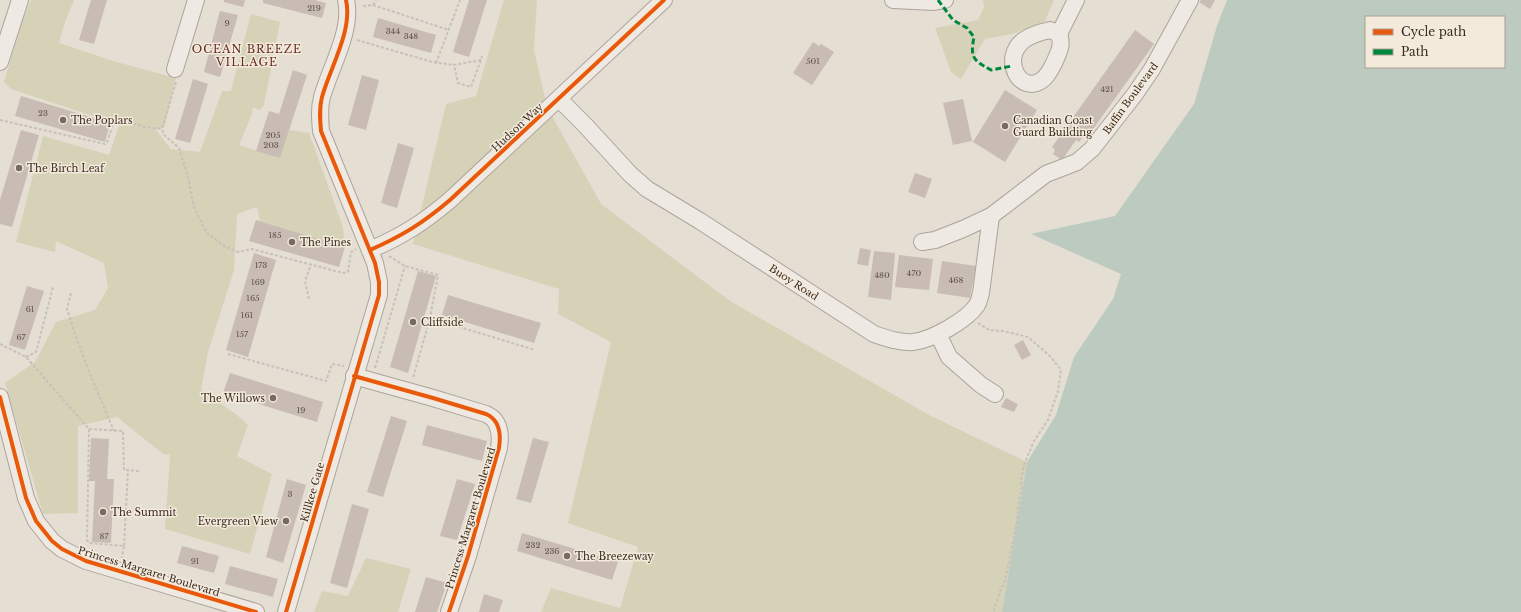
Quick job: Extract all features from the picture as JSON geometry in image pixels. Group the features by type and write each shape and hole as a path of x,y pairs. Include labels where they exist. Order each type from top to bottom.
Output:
{"street":[{"path":"0,62 20,0"},
{"path":"176,75 196,0"},
{"path":"346,0 348,8 343,36 322,98 320,114 321,130 375,263 379,282 379,295 354,376"},
{"name":"Hudson Way","path":"368,247 409,232 429,218 664,0"},
{"path":"893,0 921,2 945,0"},
{"path":"1059,34 1076,0"},
{"name":"Baffin Boulevard","path":"922,242 935,240 991,216 1046,174 1077,162 1092,149 1152,69 1190,0"},
{"name":"Buoy Road","path":"559,99 630,174 647,189 700,221 874,334 892,340 914,342 938,334 966,317 978,304 981,293 991,216"},
{"path":"938,334 949,356 981,385 995,394"},
{"name":"Killkee Gate","path":"286,612 354,376"},
{"name":"Princess Margaret Boulevard","path":"354,376 486,414 494,419 498,426 501,440 500,448 468,556 449,612"},
{"name":"Princess Margaret Boulevard","path":"0,397 26,498 36,521 52,541 68,553 86,561 256,612"}],"path":[{"path":"373,5 376,0"},
{"path":"436,63 460,0"},
{"path":"363,6 373,5 449,30"},
{"path":"356,40 436,63 454,65 481,60"},
{"path":"454,65 458,83 471,87 482,56"},
{"path":"176,75 162,129 164,135 179,148 188,177 194,207 206,232 224,246 238,252 252,249 343,272 348,272 351,252 368,247"},
{"path":"0,120 105,144 115,118 145,127 162,129"},
{"path":"388,255 405,266 438,275 430,318 412,384"},
{"path":"309,299 305,281 311,264"},
{"path":"375,368 405,266"},
{"path":"26,357 36,352 53,287"},
{"path":"71,293 67,309 90,374 114,431"},
{"path":"966,317 989,330 1003,331 1028,337 1050,356 1061,370 1058,391 1048,420 1034,440 1024,465 1017,521 1005,582 993,612"},
{"path":"430,318 535,350"},
{"path":"0,344 26,357 89,429 87,540 89,543 124,546"},
{"path":"228,354 326,381 332,364 343,367 346,361"},
{"path":"368,366 379,371"},
{"path":"89,429 123,431 124,470 140,471"},
{"path":"120,571 124,546 128,470"}],"shaded area":[{"path":"31,0 74,0 64,25 59,43 113,61 176,78 165,126 156,130 171,149 200,152 222,91 231,91 251,14 280,22 264,105 260,110 253,107 252,114 239,145 280,158 289,130 309,133 343,227 345,247 260,221 257,207 237,214 234,270 208,352 201,390 237,415 248,425 237,456 272,474 250,554 165,529 170,455 163,454 117,417 78,426 78,513 43,514 5,383 35,362 56,322 95,310 108,288 104,263 56,241 55,252 16,242 43,136 109,155 121,120 108,121 11,89 4,82 21,24"},
{"path":"504,0 537,0 534,50 547,107 601,204 730,301 931,416 1027,462 1002,612 541,612 551,588 620,608 638,547 568,523 611,342 558,314 559,289 413,244 446,104 476,96"},
{"path":"983,0 1054,0 1045,21 1012,34 985,39 961,79 951,72 935,28 978,20 984,7"},
{"path":"1227,0 1521,0 1521,612 1002,612 1027,462 1056,415 1074,357 1113,299 1121,274 1031,234 1115,216 1194,104 1217,26"},
{"path":"366,558 411,569 398,612 314,612 322,591 348,596"}],"building":[{"path":"91,0 107,0 94,44 79,40"},
{"path":"224,0 245,0 243,7 224,2"},
{"path":"263,0 315,0 326,3 322,18 263,3"},
{"path":"469,0 487,0 469,57 453,52"},
{"path":"1201,0 1215,0 1210,9 1199,2"},
{"path":"220,11 238,15 220,77 204,72"},
{"path":"378,18 436,35 431,53 373,37"},
{"path":"1135,30 1154,44 1088,136 1085,134 1079,142 1076,140 1062,160 1053,154 1055,150 1052,147"},
{"path":"813,42 819,46 821,44 834,52 812,85 793,73"},
{"path":"293,70 307,75 280,158 256,151 269,111 279,114"},
{"path":"362,75 379,80 366,130 348,125"},
{"path":"193,79 208,84 190,143 175,139"},
{"name":"Canadian Coast Guard Building","path":"1005,90 1037,110 1005,162 973,142"},
{"name":"The Poplars","path":"21,96 110,123 105,142 15,116"},
{"path":"963,99 972,141 953,145 943,103"},
{"name":"The Birch Leaf","path":"21,130 39,135 12,227 0,224 0,200"},
{"path":"398,143 414,148 397,208 381,203"},
{"path":"915,173 932,179 925,198 908,192"},
{"name":"The Pines","path":"256,220 345,247 339,267 249,241"},
{"path":"860,248 871,250 868,266 857,264"},
{"path":"874,251 895,253 891,300 868,297"},
{"path":"254,253 276,260 248,357 226,350"},
{"path":"899,255 933,259 929,290 895,287"},
{"path":"942,261 976,266 970,298 937,293"},
{"name":"Cliffside","path":"418,271 436,276 408,373 390,367"},
{"path":"27,286 44,291 25,350 9,345"},
{"path":"448,295 541,323 534,343 442,315"},
{"path":"1023,340 1031,355 1022,360 1014,345"},
{"name":"The Willows","path":"230,373 323,402 317,422 223,393"},
{"path":"1006,398 1018,404 1014,412 1001,407"},
{"path":"391,416 407,421 383,497 367,492"},
{"path":"427,425 487,441 482,461 422,445"},
{"name":"The Summit","path":"91,438 109,439 107,479 114,479 111,543 92,542 95,481 89,481"},
{"path":"533,438 549,442 531,503 516,499"},
{"name":"Evergreen View","path":"287,479 306,485 283,563 266,557"},
{"path":"457,479 475,484 457,540 440,536"},
{"path":"352,504 369,509 347,588 330,583"},
{"name":"The Breezeway","path":"522,533 618,562 612,580 517,551"},
{"path":"182,546 219,556 214,573 177,563"},
{"path":"230,566 278,579 273,597 225,584"},
{"path":"426,577 447,583 437,612 415,612"},
{"path":"484,594 503,600 499,612 479,612"}],"marked path":[{"path":"938,0 953,20 967,28 974,37 972,50 974,58 980,64 991,70 1012,66"}],"cycle path":[{"path":"286,612 379,295 379,282 375,263 321,131 321,101 344,36 347,12 346,0"},
{"path":"370,250 392,240 412,228 431,216 450,200 664,0"},
{"path":"354,376 486,414 497,424 500,438 499,448 468,556 449,612"},
{"path":"0,397 26,498 36,521 52,541 62,549 86,561 256,612"}],"place":[{"name":"The Poplars","path":"63,120"},
{"name":"Canadian Coast Guard Building","path":"1005,126"},
{"name":"The Birch Leaf","path":"19,168"},
{"name":"The Pines","path":"292,242"},
{"name":"Cliffside","path":"413,322"},
{"name":"The Willows","path":"273,398"},
{"name":"The Summit","path":"103,512"},
{"name":"Evergreen View","path":"286,521"},
{"name":"The Breezeway","path":"567,556"}],"district":[{"name":"OCEAN BREEZE VILLAGE","path":"247,55"}]}
